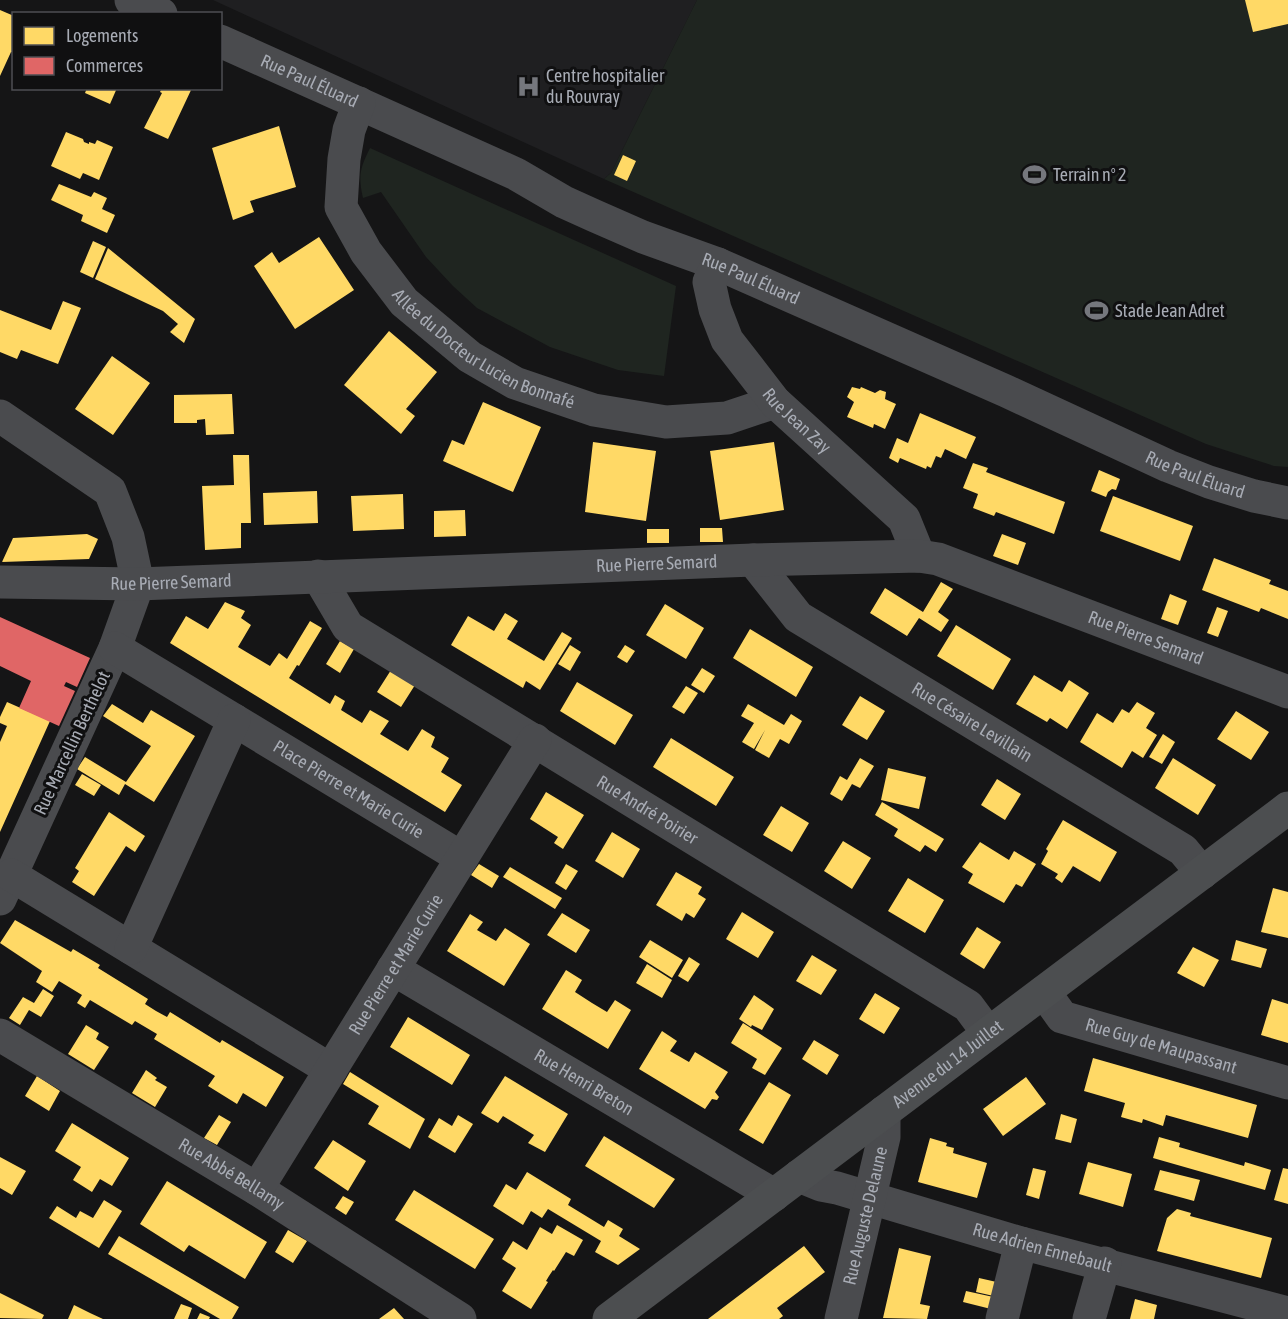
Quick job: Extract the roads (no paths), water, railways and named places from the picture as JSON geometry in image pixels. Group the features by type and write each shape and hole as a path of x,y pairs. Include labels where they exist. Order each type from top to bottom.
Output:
{"main road":[{"name":"Avenue du 14 Juillet","path":"609,1319 1288,808"}],"street":[{"path":"131,0 157,12"},
{"name":"Rue Paul Éluard","path":"222,41 516,174 564,202 595,216 643,237 718,264 1006,391 1168,466 1254,496 1288,502"},
{"name":"Allée du Docteur Lucien Bonnafé","path":"359,103 349,130 344,159 341,207 366,252 404,302 470,357 515,383 594,411 666,422 727,418 775,402"},
{"name":"Rue Jean Zay","path":"718,264 709,282 715,309 727,340 775,402 904,519 919,556"},
{"path":"0,416 110,491 128,537 138,584"},
{"name":"Rue Pierre Semard","path":"0,582 138,584 753,560 919,556 938,559 1288,693"},
{"name":"Rue Césaire Levillain","path":"753,560 798,617 1183,850 1202,873"},
{"name":"Rue André Poirier","path":"318,576 348,627 968,1006 988,1034"},
{"name":"Rue Marcellin Berthelot","path":"5,887 116,648 138,584"},
{"name":"Place Pierre et Marie Curie","path":"116,648 462,858"},
{"path":"130,948 234,720"},
{"name":"Rue Pierre et Marie Curie","path":"256,1190 535,740"},
{"path":"5,887 130,948 331,1070"},
{"name":"Rue Henri Breton","path":"393,969 786,1186"},
{"name":"Rue Guy de Maupassant","path":"1044,992 1062,1017 1288,1083"},
{"name":"Rue Abbé Bellamy","path":"0,1035 256,1190 460,1319"},
{"name":"Rue Auguste Delaune","path":"842,1319 884,1137 884,1112"},
{"name":"Rue Adrien Ennebault","path":"786,1186 821,1185 837,1188 1021,1243 1288,1313"},
{"path":"1002,1319 1021,1243"},
{"path":"1089,1319 1104,1263"}],"place":[{"name":"Centre hospitalier du Rouvray","path":"528,86"},
{"name":"Terrain n° 2","path":"1035,175"},
{"name":"Stade Jean Adret","path":"1097,311"}]}
